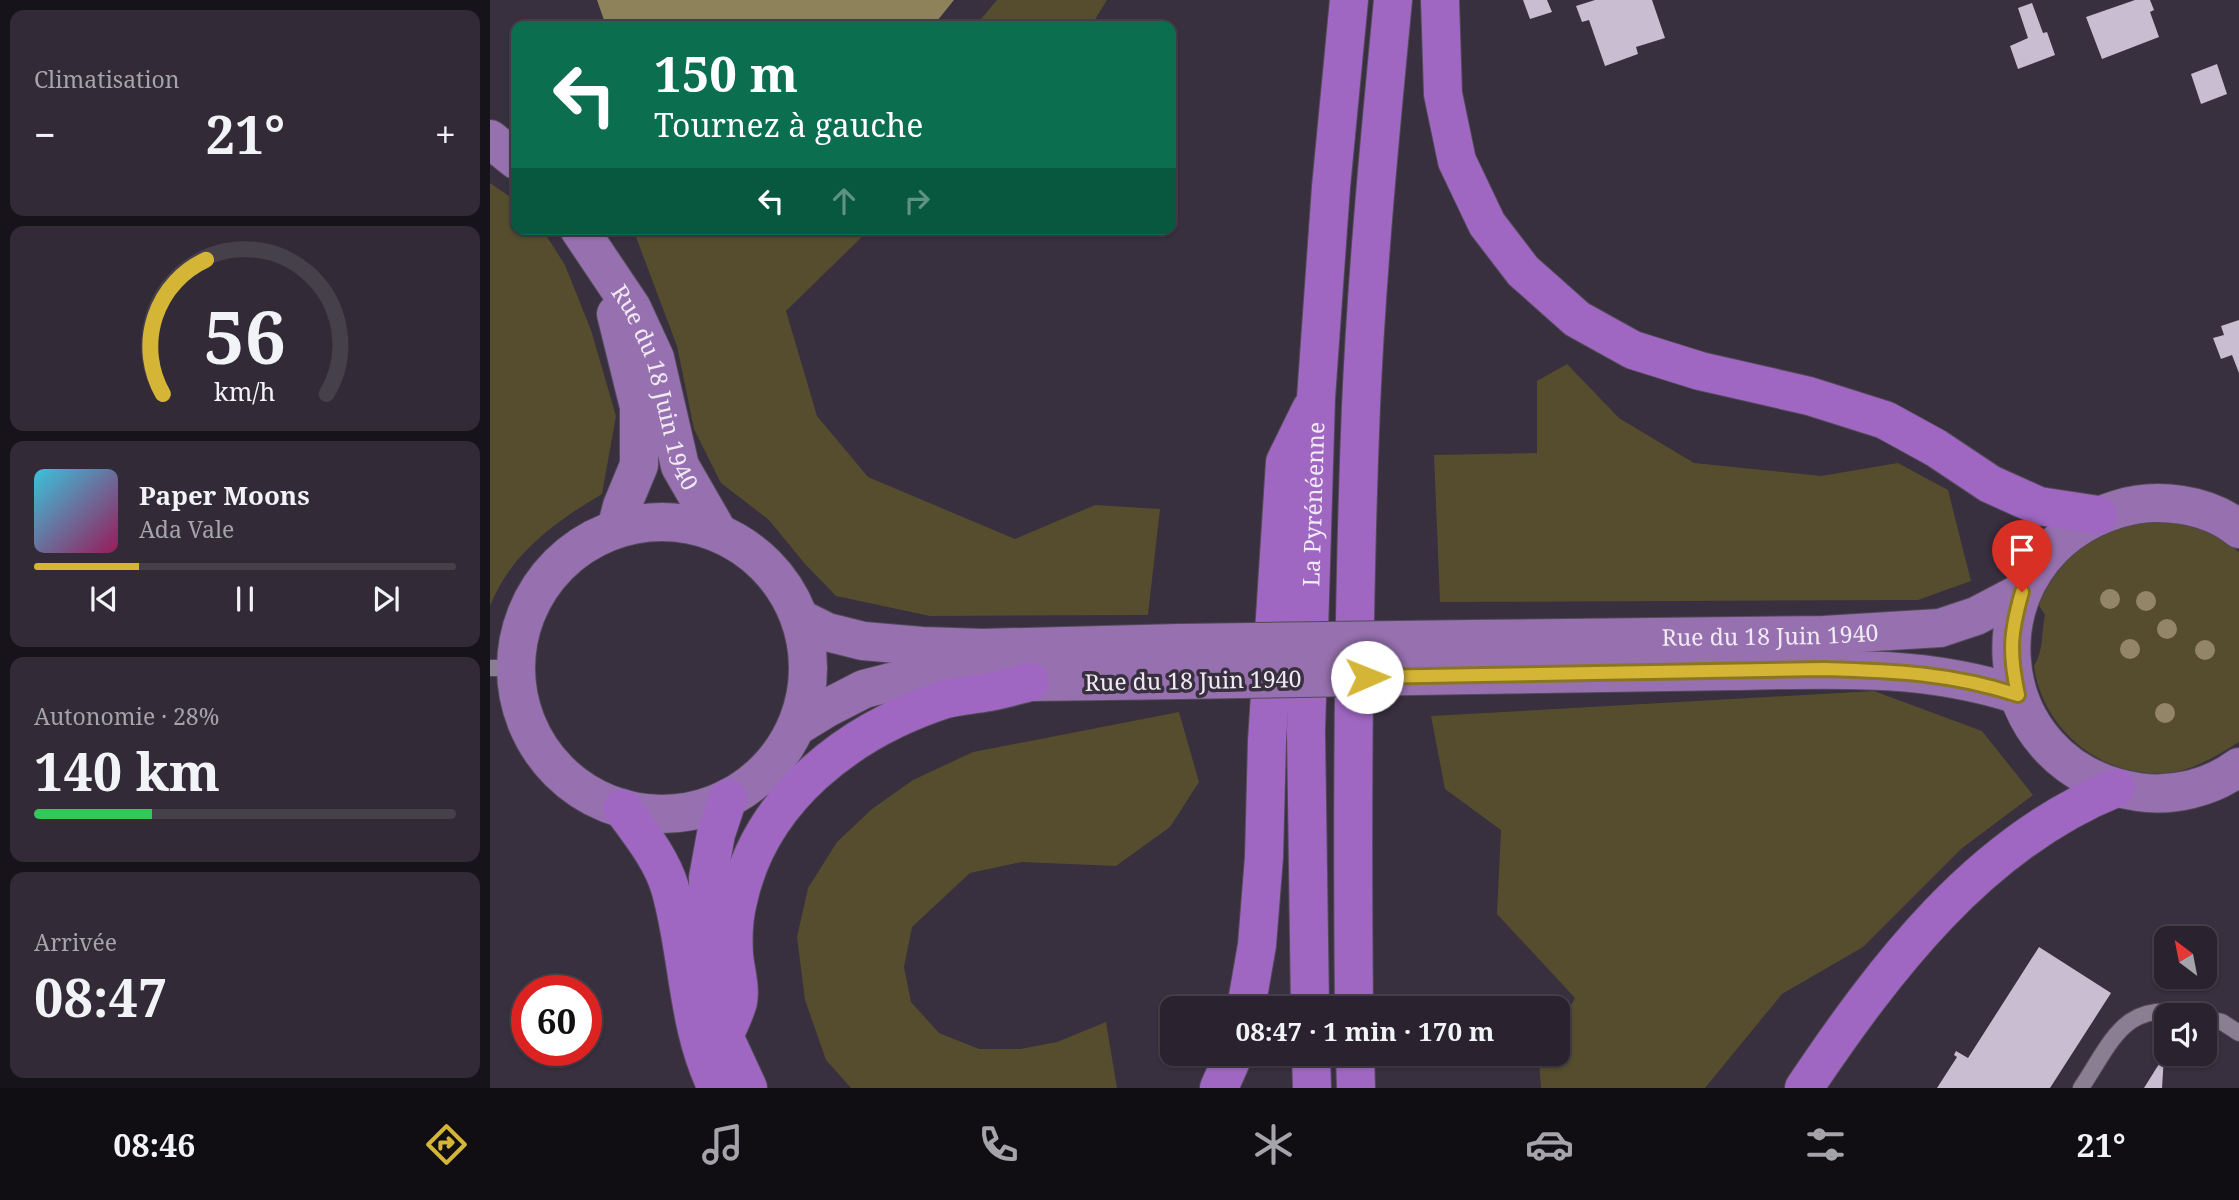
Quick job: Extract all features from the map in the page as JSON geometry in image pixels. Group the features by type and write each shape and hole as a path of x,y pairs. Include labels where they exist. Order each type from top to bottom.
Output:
{"highway":[{"name":"La Pyrénéenne","path":"1310,996 1306,731 1316,398 1331,187 1349,0"},
{"name":"La Pyrénéenne","path":"1354,996 1352,736 1361,404 1376,180 1393,0"},
{"path":"1440,0 1443,94 1457,161 1487,224 1523,271 1577,319 1633,350 1700,371 1809,396 1885,420 1936,448 1990,484 2039,506 2098,515"},
{"path":"1248,996 1257,944 1263,870 1267,741 1285,462 1316,398"},
{"path":"724,1037 738,1000 734,951 737,902 749,863 772,820 801,786 834,755 874,729 912,711 950,698 986,693 1030,682"},
{"path":"1804,1088 1840,1034 1903,955 1964,887 2020,841 2081,802 2116,788"},
{"path":"728,798 716,834 708,878 709,921 724,1037 748,1088"},
{"path":"622,808 651,848 669,884 699,1044 717,1088"},
{"path":"1219,1088 1229,1066"},
{"path":"1311,1066 1312,1088"},
{"path":"1355,1066 1356,1088"}],"main road":[{"path":"490,139 511,156"},
{"name":"Rue du 18 Juin 1940","path":"586,238 617,316 639,407 639,465 615,529"},
{"name":"Rue du 18 Juin 1940","path":"586,238 632,308 655,358 680,466 718,532"},
{"path":"2237,525 2201,510 2166,503 2131,505 2098,515 2066,534 2040,561 2022,592 2012,626 2011,661 2018,695 2033,727 2056,754 2083,775 2116,788 2154,794 2193,790 2228,775 2239,767"},
{"path":"688,523 718,532 745,546 769,566 787,591 801,619 808,655 807,691 796,727 779,755 756,780 728,798 694,810 658,814 622,808 593,797 567,779 545,756 529,729 523,709 503,668 520,636 530,606 547,579 569,555 615,529 688,523"},
{"name":"Rue du 18 Juin 1940","path":"796,727 864,689 937,674 976,674 1030,682 1181,680 1473,657 1940,628 1976,616 2022,592"},
{"name":"Rue du 18 Juin 1940","path":"801,619 827,632 863,641 922,646 983,648 1181,642 1473,657 1893,671 1971,681 2018,695"}],"lane":[{"path":"2081,1088 2120,1028 2138,1014 2154,1012"},
{"path":"2217,1021 2239,1033"}],"shaded area":[{"path":"597,0 954,0 937,21 604,21"},
{"path":"997,0 1107,0 1094,21 979,21"},
{"path":"490,183 511,198 511,235 546,235 565,265 591,330 616,416 602,494 551,528 522,555 499,587 490,606"},
{"path":"635,235 864,235 786,311 817,416 868,477 1015,539 1095,505 1160,509 1148,615 930,616 836,596 769,520 721,483 694,429 677,346"},
{"path":"1567,364 1619,418 1694,463 1821,476 1898,463 1948,490 1971,581 1918,600 1440,602 1434,455 1537,453 1537,381"},
{"path":"2172,521 2212,533 2239,552 2239,742 2186,769 2166,773 2142,772 2119,767 2098,758 2062,729 2049,710 2039,689 2034,666 2041,648 2045,615 2038,604 2059,567 2091,539 2130,524"},
{"path":"1874,691 1982,731 2033,795 1961,849 1863,947 1782,994 1705,1088 1541,1088 1539,1066 1570,1066 1570,1007 1575,998 1497,914 1501,830 1445,789 1431,716"},
{"path":"1179,712 1199,782 1170,827 1116,866 1022,862 970,873 912,927 904,967 911,1002 939,1033 979,1049 1020,1049 1057,1042 1106,1022 1117,1088 851,1088 826,1060 805,1000 797,937 808,888 837,842 872,809 913,780 973,752"}],"building":[{"path":"1523,0 1547,0 1552,12 1530,19"},
{"path":"1595,0 1652,0 1665,38 1636,47 1638,54 1605,66 1589,20 1582,22 1576,6"},
{"path":"2135,0 2150,0 2154,10 2150,12 2159,37 2102,59 2086,17"},
{"path":"2032,3 2055,55 2018,69 2010,46 2028,38 2018,8"},
{"path":"2217,64 2227,94 2201,104 2191,74"},
{"path":"2239,320 2239,373 2232,355 2221,359 2213,338 2224,335 2221,326"},
{"path":"2039,947 2111,993 2050,1088 1937,1088 1957,1057 1954,1055 1956,1051 1968,1058"},
{"path":"2158,1066 2163,1066 2162,1088 2144,1088"}],"route":[{"path":"1367,677 1824,669 1939,675 1982,683 2018,695 2011,661 2011,643 2012,626 2022,592"}]}
